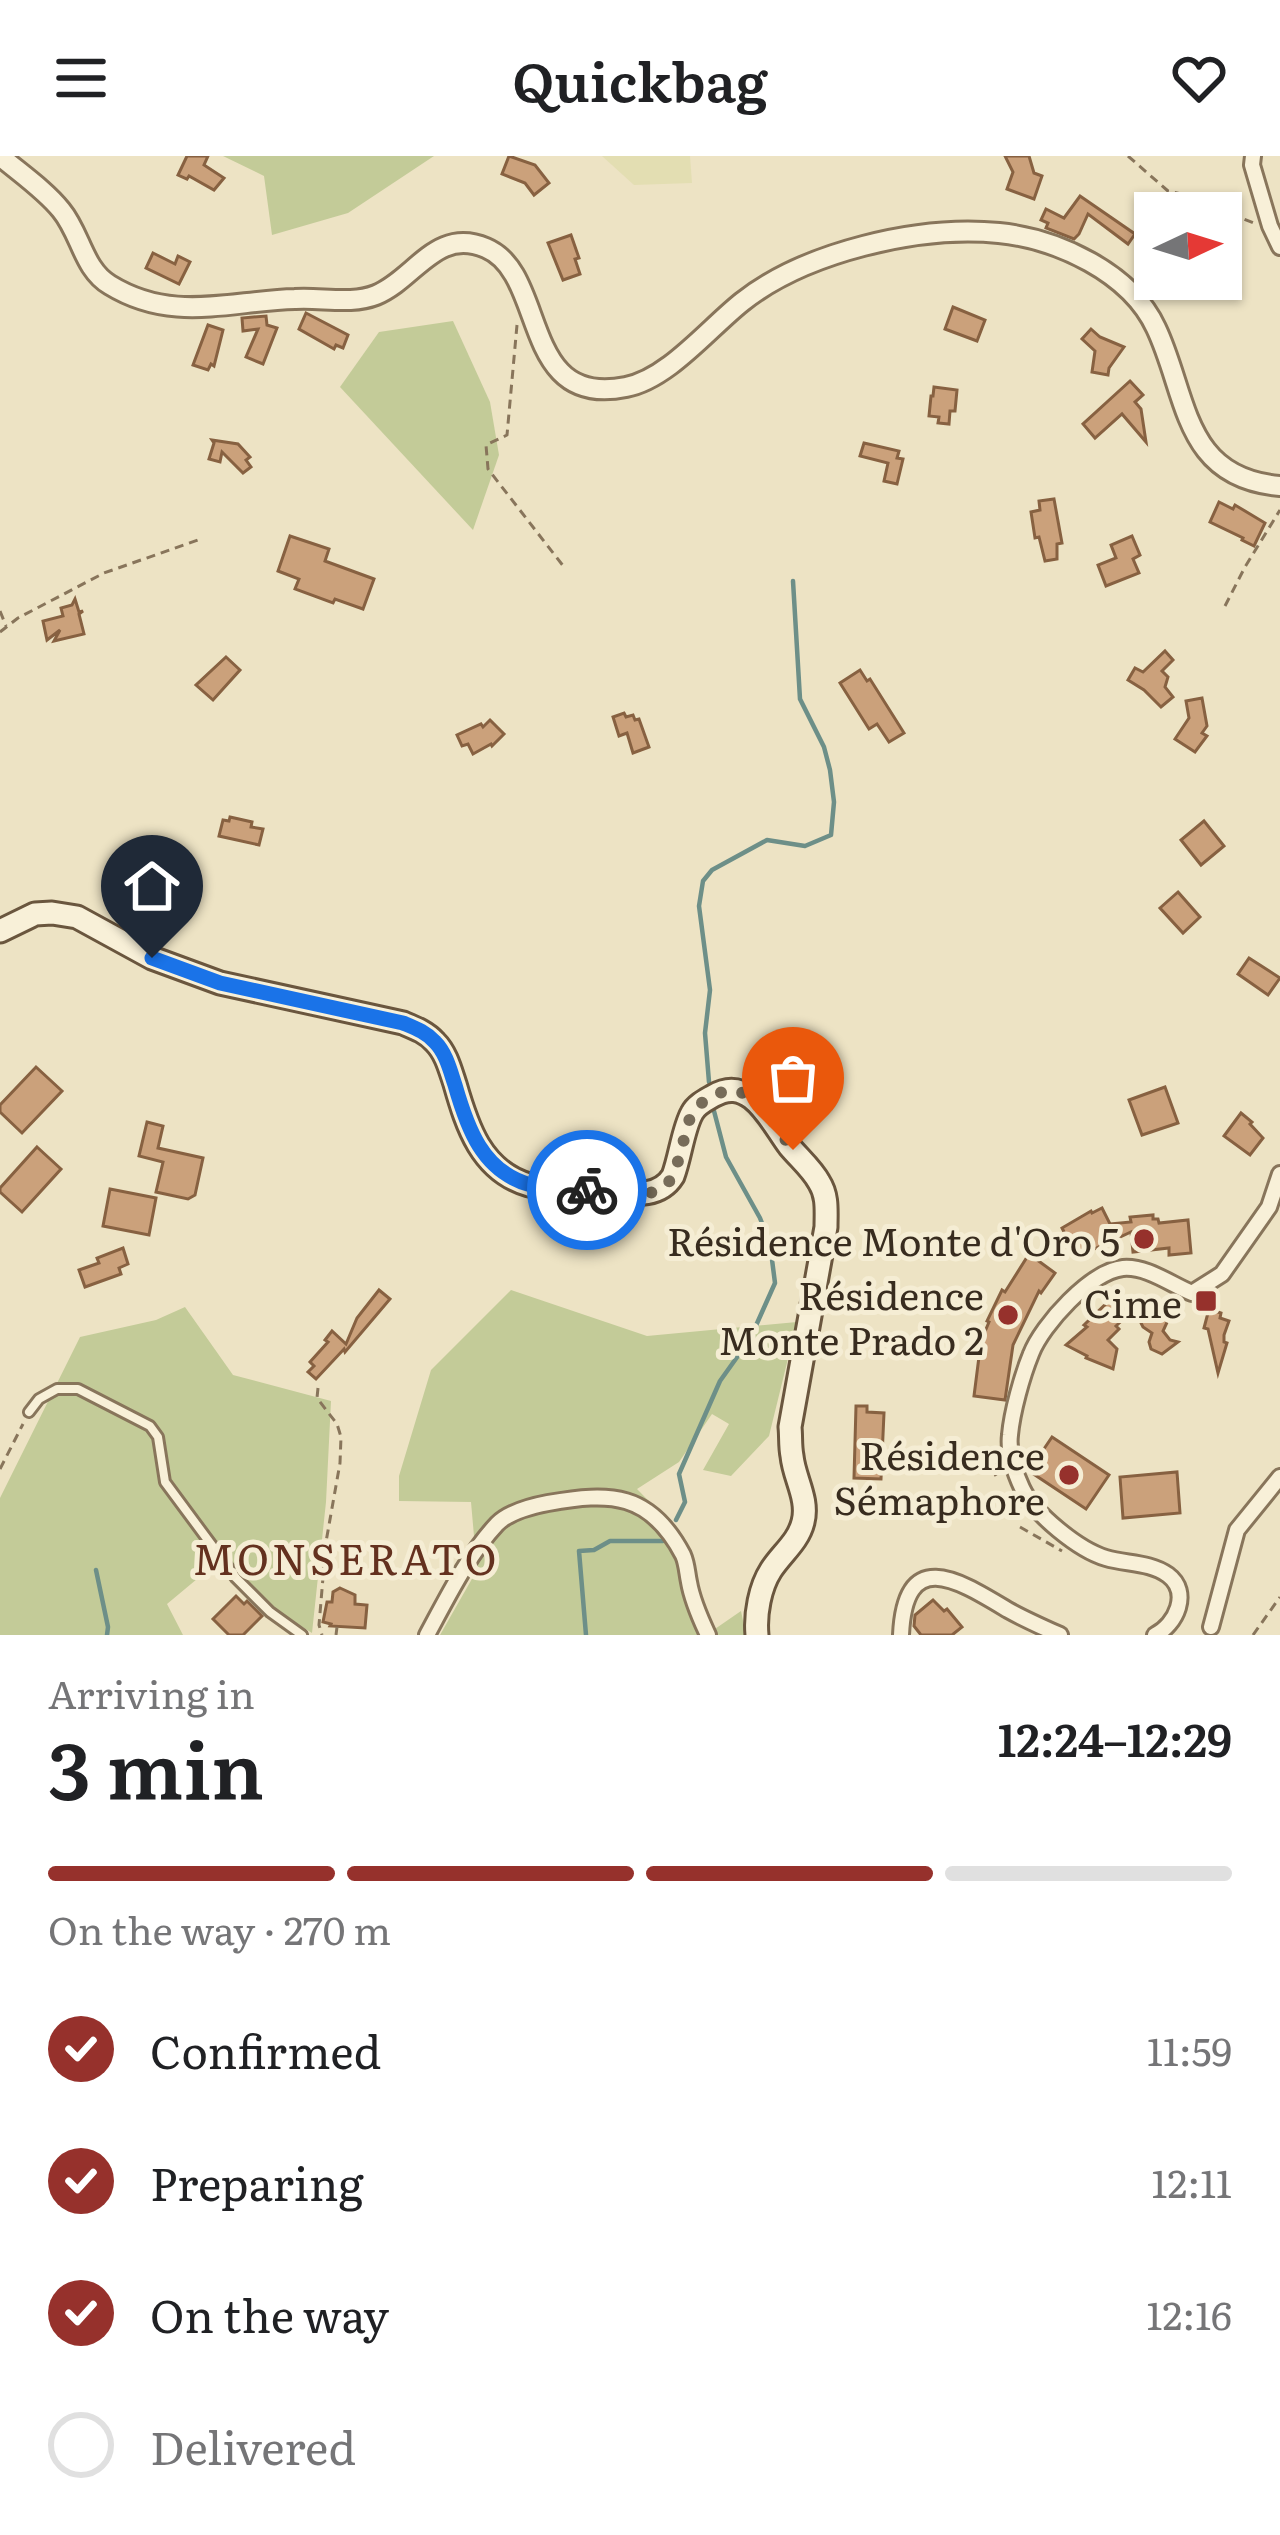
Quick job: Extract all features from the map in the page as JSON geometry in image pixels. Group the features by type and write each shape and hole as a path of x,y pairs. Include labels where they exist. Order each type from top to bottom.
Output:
{"main road":[{"path":"0,931 35,914 76,917 152,958 220,983 422,1031 439,1045 479,1149 499,1169 529,1185 648,1194 667,1185 673,1176 691,1114 701,1103 722,1091 736,1090 764,1108 819,1182 826,1199 826,1228 790,1427 792,1459 806,1510 802,1528 771,1570 756,1622 757,1635"}],"street":[{"path":"0,156 60,208 98,278 139,301 192,308 283,299 351,300 376,295 443,245 467,242 491,249 512,270 555,366 579,384 598,390 627,387 654,377 772,280 824,256 969,231 1030,238 1101,269 1135,296 1156,326 1190,428 1212,457 1234,474 1280,486"},
{"path":"1253,156 1270,226 1280,247"},
{"path":"1155,1635 1175,1618 1179,1605 1172,1577 1147,1565 1084,1550 1031,1502 1014,1463 1009,1436 1031,1353 1059,1313 1088,1285 1118,1268 1139,1269 1192,1293 1222,1274 1269,1208 1280,1174"},
{"path":"1211,1627 1237,1530 1280,1477"},
{"path":"427,1635 500,1520 532,1506 592,1495 622,1498 658,1522 682,1553 708,1635"},
{"path":"901,1635 906,1600 923,1580 936,1577 966,1585 1060,1635"}],"lane":[{"path":"29,1412 57,1389 79,1389 150,1426 158,1437 166,1483 183,1507 236,1578 302,1635"}],"path":[{"path":"1128,156 1168,191 1270,226"},
{"path":"522,294 507,435 486,446 485,456 488,469 564,567"},
{"path":"1226,606 1280,510"},
{"path":"0,632 104,573 198,540"},
{"path":"0,610 6,627"},
{"path":"318,1388 317,1398 341,1437 326,1542 322,1635"},
{"path":"0,1469 29,1412"},
{"path":"996,1476 990,1463 998,1470 1014,1463"},
{"path":"1020,1527 1075,1557 1084,1550"},
{"path":"1253,1635 1280,1597"},
{"path":"336,1635 337,1627"}],"shaded area":[{"path":"602,156 690,156 692,183 634,185"}],"green space":[{"path":"223,156 434,156 348,213 272,235 264,176"},
{"path":"453,321 490,402 499,455 473,530 340,387 379,332"},
{"path":"511,1290 647,1336 797,1322 769,1436 731,1476 703,1470 729,1424 712,1414 679,1462 637,1489 684,1537 694,1584 712,1631 741,1611 746,1635 440,1635 477,1570 471,1502 399,1501 399,1476 431,1370"},
{"path":"185,1307 233,1375 331,1401 312,1633 265,1603 221,1559 167,1604 183,1635 0,1635 0,1498 80,1337 156,1320"}],"building":[{"path":"187,156 208,156 204,165 224,178 214,190 178,175"},
{"path":"509,156 535,165 549,183 534,195 525,183 502,174"},
{"path":"1005,156 1029,156 1034,173 1042,176 1034,199 1007,189 1013,172"},
{"path":"1080,196 1134,235 1128,244 1088,214 1074,239 1046,228 1048,223 1041,220 1046,209 1064,218"},
{"path":"571,235 580,274 563,280 548,243"},
{"path":"153,253 175,264 178,256 190,262 179,284 146,268"},
{"path":"953,307 985,320 977,341 945,329"},
{"path":"306,313 348,335 343,348 336,345 334,349 299,329"},
{"path":"266,316 267,325 277,328 263,364 246,357 258,329 243,331 242,318"},
{"path":"208,325 223,330 214,366 208,370 193,365"},
{"path":"1091,329 1124,347 1108,375 1092,372 1095,351 1082,339"},
{"path":"1130,381 1143,395 1135,402 1141,409 1146,442 1122,414 1095,438 1083,424"},
{"path":"934,387 957,390 949,424 929,416"},
{"path":"212,440 238,444 250,457 246,460 251,467 243,473 222,452 220,462 209,459"},
{"path":"864,443 899,451 897,458 903,459 897,484 884,481 888,463 860,456"},
{"path":"1054,499 1062,543 1057,544 1057,559 1045,561 1031,512 1040,510 1039,501"},
{"path":"1219,502 1233,509 1235,505 1265,523 1254,546 1210,522"},
{"path":"290,536 329,549 325,561 374,579 363,609 295,589 299,579 278,571"},
{"path":"1132,536 1140,555 1133,559 1139,573 1106,586 1098,565 1116,558 1111,545"},
{"path":"75,599 79,612 83,611 79,614 84,634 54,641 60,630 47,640 43,621 63,616 61,608"},
{"path":"1165,651 1173,660 1162,671 1173,697 1161,707 1128,680 1135,668 1143,672"},
{"path":"226,657 240,670 213,700 196,685"},
{"path":"860,670 904,733 889,742 877,724 869,729 840,683"},
{"path":"1202,698 1207,726 1202,733 1207,736 1195,752 1175,739 1189,718 1186,701"},
{"path":"624,713 639,719 649,747 633,753 627,733 619,736 613,717"},
{"path":"490,720 504,734 492,746 473,754 468,744 462,746 457,735"},
{"path":"230,817 263,829 259,845 219,836 223,820"},
{"path":"1204,821 1224,846 1201,865 1181,840"},
{"path":"1178,892 1200,917 1183,933 1160,908"},
{"path":"1249,958 1280,978 1268,995 1238,974"},
{"path":"36,1067 62,1091 22,1133 0,1112 0,1105"},
{"path":"1165,1087 1178,1123 1142,1135 1129,1100"},
{"path":"1241,1113 1263,1138 1250,1155 1224,1136"},
{"path":"147,1122 163,1126 158,1148 203,1158 195,1195 188,1199 156,1192 163,1162 139,1156"},
{"path":"37,1147 61,1169 22,1212 0,1188"},
{"path":"110,1189 156,1198 149,1235 103,1226"},
{"path":"1102,1208 1110,1224 1153,1215 1159,1223 1188,1220 1191,1253 1169,1255 1169,1248 1133,1252 1131,1232 1077,1257 1062,1228"},
{"path":"123,1248 128,1264 119,1268 121,1274 85,1287 79,1270"},
{"path":"1029,1254 1055,1273 1039,1291 1013,1345 1005,1400 974,1396 987,1321 1002,1290 1005,1292"},
{"path":"379,1290 390,1299 316,1379 308,1372 314,1366 310,1362 328,1342 325,1340 332,1331 346,1344 357,1318"},
{"path":"1113,1297 1129,1314 1108,1340 1117,1349 1113,1369 1066,1345"},
{"path":"1149,1301 1166,1307 1169,1318 1163,1331 1178,1342 1162,1354 1151,1349 1152,1333 1137,1315"},
{"path":"1209,1309 1229,1321 1218,1373 1204,1328"},
{"path":"856,1406 884,1413 881,1479 854,1478"},
{"name":"Résidence Sémaphore","path":"1052,1437 1109,1475 1086,1509 1029,1471"},
{"name":"Résidence Sémaphore","path":"1177,1472 1180,1513 1123,1518 1120,1477"},
{"path":"340,1588 355,1595 355,1604 367,1605 365,1628 323,1622 327,1602 332,1602 333,1592"},
{"path":"236,1596 262,1616 243,1635 229,1635 213,1619"},
{"path":"933,1600 962,1627 952,1635 921,1635 914,1626 915,1615"}],"waterway":[{"path":"709,1082 705,1033 710,990 699,906 703,881 712,870 767,840 805,846 831,835 830,770 800,699 793,581"},
{"path":"676,1520 685,1502 679,1474 720,1381 750,1339 775,1283 770,1244 726,1157 714,1111"},
{"path":"586,1635 579,1551 594,1550 610,1541 663,1541"},
{"path":"96,1570 107,1635"}],"way so far":[{"path":"587,1190 648,1194 667,1185 680,1158 691,1114 722,1091 751,1096 793,1150"}],"place":[{"name":"Résidence Monte d'Oro 5","path":"1144,1239"},
{"name":"Cime","path":"1206,1301"},
{"name":"Résidence Monte Prado 2","path":"1008,1315"},
{"name":"Résidence Sémaphore","path":"1069,1475"}],"district":[{"name":"MONSERATO","path":"346,1557"}],"route":[{"path":"152,958 220,983 422,1031 439,1045 470,1132 499,1169 529,1185 587,1190"}]}
